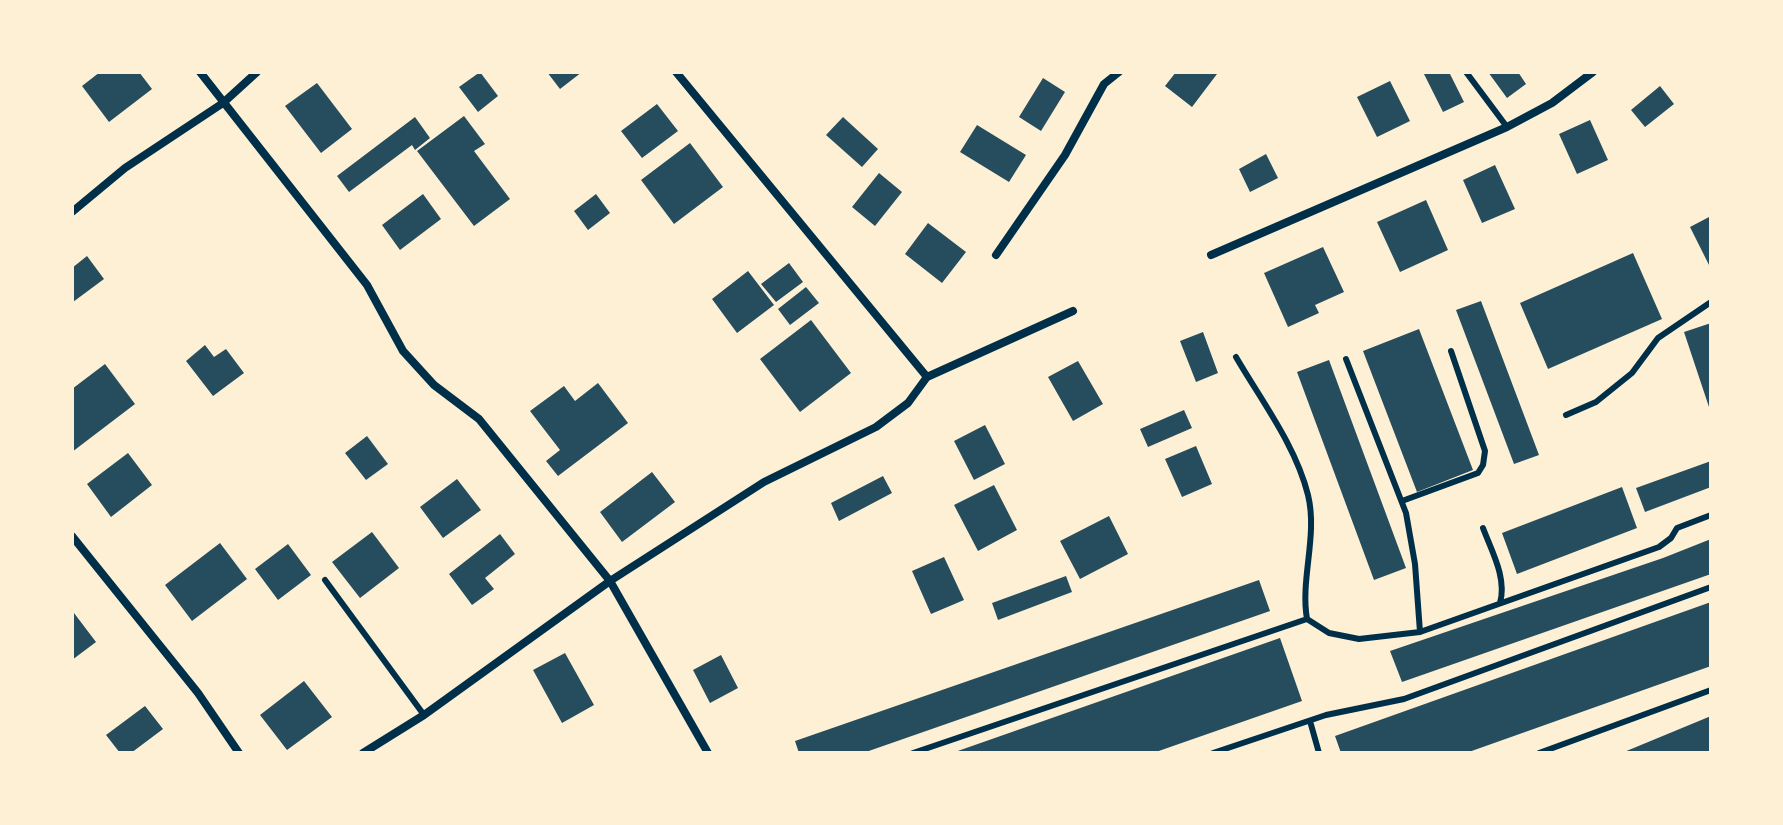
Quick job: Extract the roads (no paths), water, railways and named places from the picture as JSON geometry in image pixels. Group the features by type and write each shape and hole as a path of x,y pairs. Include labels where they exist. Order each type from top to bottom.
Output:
{"street":[{"path":"200,72 367,285 403,351 434,385 479,419 610,581 708,753"},
{"path":"72,212 125,168 223,103 257,72"},
{"path":"676,72 927,377"},
{"path":"996,255 1065,155 1104,84 1119,72"},
{"path":"1211,255 1507,127 1552,103 1593,72"},
{"path":"363,753 424,715 610,581 764,482 876,427 908,403 927,377 1073,311"},
{"path":"72,536 198,693 239,753"}],"lane":[{"path":"1466,72 1507,127"},
{"path":"1566,415 1596,402 1632,373 1658,338 1711,302"},
{"path":"1402,501 1478,473 1483,465 1485,451 1451,351"},
{"path":"1236,357 1290,450 1308,496 1310,546 1304,602 1307,619 1329,633 1359,639 1420,632 1659,547 1671,538 1677,528 1711,515"},
{"path":"1346,359 1402,501 1415,564 1420,632"},
{"path":"1483,528 1504,590 1500,603"},
{"path":"325,580 424,715"},
{"path":"1213,753 1310,721 1404,699 1711,587"},
{"path":"913,753 1307,619"},
{"path":"1539,753 1711,690"},
{"path":"1310,721 1319,753"}]}
